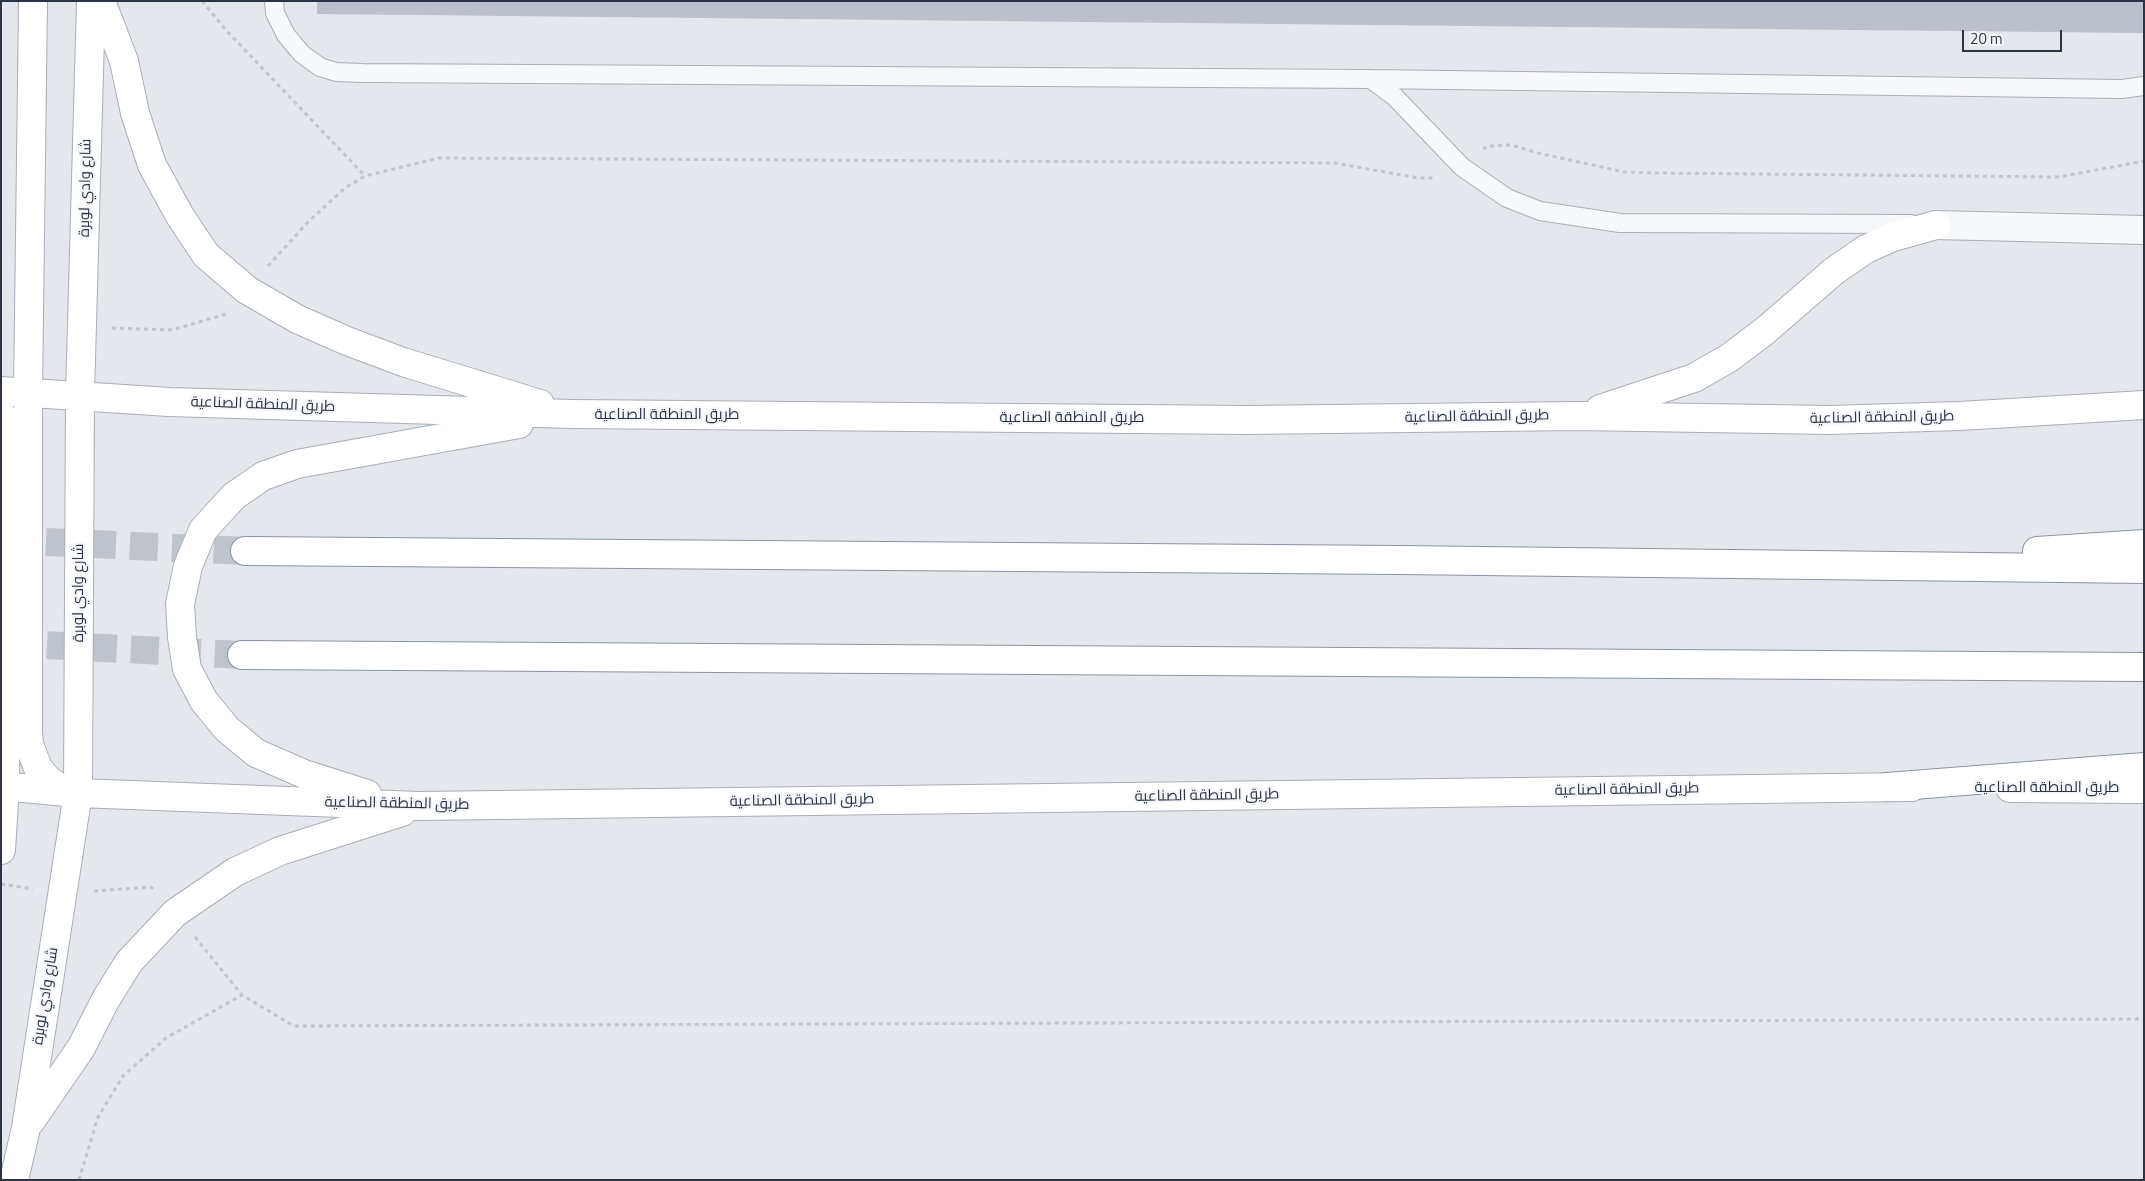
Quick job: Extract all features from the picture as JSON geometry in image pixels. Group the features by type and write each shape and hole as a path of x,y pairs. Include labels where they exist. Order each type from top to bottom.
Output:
{"main road":[{"path":"33,1 28,393 29,744 38,768 48,780 57,786 78,793"},
{"name":"شارع وادي لوبرة","path":"14,1180 26,1128 45,994 78,793 80,395 91,1"},
{"path":"101,1 124,61 135,113 152,166 180,216 206,255 247,290 297,319 347,341 403,362 572,414"},
{"path":"1577,416 1694,378 1729,358 1766,330 1834,271 1866,250 1894,237 1936,224"},
{"name":"طريق المنطقة الصناعية","path":"1,391 169,402 572,414 1247,420 1577,416 1830,420 1960,416 2144,405"},
{"path":"1,414 6,423 9,444 1,850"},
{"path":"419,806 342,787 304,774 256,753 227,729 204,701 187,669 182,637 180,604 188,566 203,530 234,496 264,476 296,464 572,414"},
{"path":"1806,565 2144,544"},
{"path":"245,551 2144,569"},
{"path":"242,655 2144,667"},
{"path":"1887,787 2144,767"},
{"name":"طريق المنطقة الصناعية","path":"3,787 78,793 419,806 1887,787 2144,789"},
{"path":"26,1128 81,1048 106,999 129,962 175,913 235,872 280,851 419,806"}],"street":[{"path":"1936,224 2144,230"}],"lane":[{"path":"274,1 274,13 286,35 302,54 320,67 336,72 1371,79 2122,89 2144,86"},
{"path":"1371,79 1395,96 1462,167 1507,198 1540,211 1620,222 1936,224"}],"path":[{"path":"202,1 225,29 364,176"},
{"path":"83,329 130,327 172,330 228,314 308,222 345,188 364,176 439,158 1335,163 1418,178 1449,177 1474,154 1488,146 1511,145 1538,153 1624,172 1658,173 2059,177 2144,161"},
{"path":"1,884 63,893 151,887 242,994 294,1026 2144,1019"},
{"path":"79,1180 98,1117 123,1076 166,1038 242,994"}],"building":[{"path":"317,1 2144,1 2144,33 317,14"}],"tunnel":[{"path":"4,540 245,551"},
{"path":"5,643 242,655"}]}
